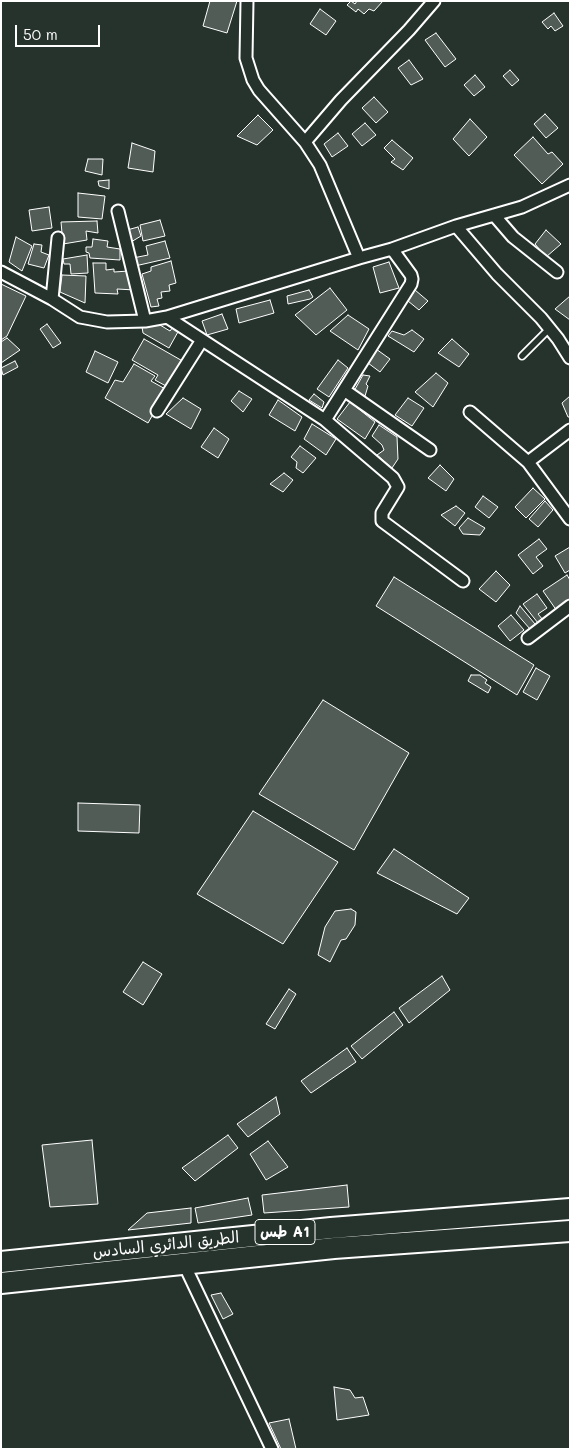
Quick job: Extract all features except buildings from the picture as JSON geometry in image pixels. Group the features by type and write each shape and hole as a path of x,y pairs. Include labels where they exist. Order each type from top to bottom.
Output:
{"highway":[{"name":"الطريق الدائري السادس","path":"1,1262 322,1228 570,1209"},
{"name":"الطريق الدائري السادس","path":"1,1282 334,1248 570,1231"}],"street":[{"path":"247,1 246,58 253,80 259,90 314,153 359,258"},
{"path":"305,142 341,100 409,30 434,1"},
{"path":"1,272 52,299 80,317 107,322 145,321 167,317 392,249 456,226 522,207 570,185"},
{"path":"118,211 145,321"},
{"path":"494,215 512,237 557,272"},
{"path":"456,226 497,274 566,345 570,358"},
{"path":"52,299 58,238"},
{"path":"325,420 411,284 411,275 392,249"},
{"path":"167,317 325,420 396,480 397,490 382,513 382,521 463,581"},
{"path":"157,411 202,340"},
{"path":"344,390 430,450"},
{"path":"470,412 528,462 570,519"},
{"path":"528,462 570,430"},
{"path":"528,638 570,606"},
{"path":"183,1262 272,1449"}],"lane":[{"path":"522,356 550,328"}]}
